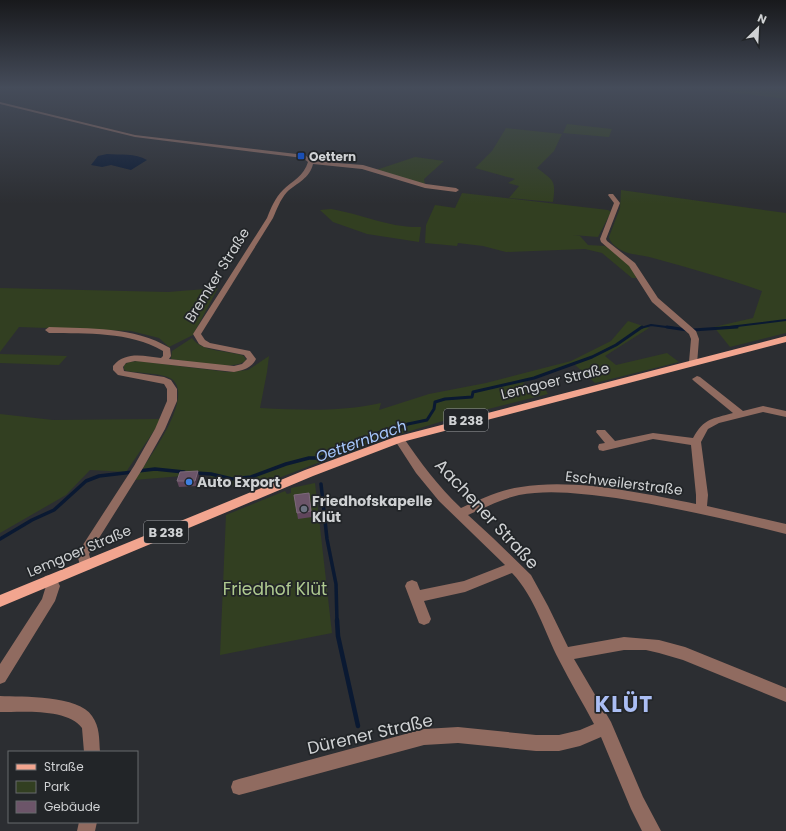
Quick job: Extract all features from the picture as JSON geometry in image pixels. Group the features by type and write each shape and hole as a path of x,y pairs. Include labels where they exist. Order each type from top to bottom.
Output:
{"main road":[{"name":"Lemgoer Straße","path":"0,601 323,467 398,439 786,339"}],"street":[{"path":"97,127 135,136 298,156 306,158 311,162 363,167 425,186 456,190"},
{"name":"Bremker Straße","path":"86,565 83,554 138,468 169,408 173,394 168,382 122,373 118,370 118,366 123,361 132,358 234,369 246,366 250,362 252,359 251,355 207,345 198,338 197,334 270,218 279,199 283,193 302,178 309,170 311,162"},
{"path":"611,194 617,203 603,239 604,242 627,259 654,300 693,333 695,339 694,362"},
{"path":"49,330 136,336 155,342 167,350 167,356 164,361"},
{"path":"697,379 740,414"},
{"path":"702,509 702,495 696,442 704,427 716,421 763,409 786,414"},
{"path":"601,432 608,446 653,436 696,442"},
{"name":"Aachener Straße","path":"398,439 430,484 515,567 529,585 564,655 605,728 637,803 652,831"},
{"name":"Eschweilerstraße","path":"460,514 503,495 537,489 586,490 644,498 702,509 786,529"},
{"path":"424,619 414,592 465,586 515,567"},
{"path":"0,677 48,601 53,586 50,580"},
{"path":"564,655 605,646 633,643 662,647 681,652 748,681 786,695"},
{"path":"0,704 60,708 78,713 86,719 90,729 92,751"},
{"name":"Dürener Straße","path":"240,787 424,737 458,735 529,743 559,743 580,738 605,728"}],"green space":[{"path":"566,127 592,127 612,129 609,137 563,133"},
{"path":"506,128 562,134 554,151 537,168 550,179 554,185 553,202 509,198 519,186 508,183 515,179 475,168 492,151"},
{"path":"415,157 444,161 424,179 425,185 376,170"},
{"path":"621,190 786,213 786,333 730,347 714,327 753,318 762,291 694,269 626,252 616,247 609,237 620,208"},
{"path":"462,193 608,210 611,212 598,237 573,235 580,236 588,245 605,246 624,257 637,278 632,278 602,253 585,249 506,252 483,246 458,243 457,246 425,243 426,225 435,205 455,208"},
{"path":"331,209 386,223 409,227 421,227 419,242 367,234 333,222 320,210"},
{"path":"0,288 168,292 218,288 193,335 169,347 159,338 131,331 19,327 0,352"},
{"path":"628,321 649,328 605,356 616,365 667,353 679,362 595,383 573,363 523,383 532,393 545,389 548,394 453,418 364,445 250,489 221,483 206,474 134,480 166,431 173,416 177,401 178,389 173,380 164,376 126,371 124,369 124,365 129,362 138,361 228,372 248,370 269,356 260,408 305,410 336,409 381,403 379,410 429,394 486,383 571,361 611,341"},
{"path":"192,338 196,343 209,349 238,354 244,356 246,360 232,365 211,365 171,359 172,351"},
{"path":"0,354 67,356 59,365 0,363"},
{"path":"0,414 53,420 162,419 126,472 90,470 66,495 0,533"},
{"name":"Friedhof Klüt","path":"315,483 332,633 220,655 226,515 285,491 287,494 291,493 291,488"}],"water":[{"path":"107,154 132,155 147,160 131,170 111,165 102,167 91,165 98,156"}],"building":[{"path":"198,471 195,481 177,481 180,472"},
{"name":"Friedhofskapelle Klüt","path":"309,493 311,511 297,513 294,495"}],"waterway":[{"name":"Oetternbach","path":"721,328 786,320"},
{"name":"Oetternbach","path":"641,328 651,325 671,328"},
{"name":"Oetternbach","path":"324,456 341,447 354,444 380,432 391,431 408,424 427,420 434,409 435,402 445,399 472,397 473,392 534,378 592,357 616,345 642,327"},
{"name":"Oetternbach","path":"667,327 671,328"},
{"name":"Oetternbach","path":"693,330 737,327"},
{"name":"Oetternbach","path":"671,328 687,330"},
{"name":"Oetternbach","path":"196,473 211,474 232,479 251,477 286,464 324,456"},
{"name":"Oetternbach","path":"138,471 155,469 184,472"},
{"name":"Oetternbach","path":"0,539 32,520 54,510 86,481 99,476 133,472"},
{"path":"321,484 327,539 336,584 337,621"},
{"path":"337,620 338,636 358,726"}],"place":[{"name":"Oettern","path":"301,156"},
{"name":"Auto Export","path":"189,482"},
{"name":"Friedhofskapelle Klüt","path":"304,509"}],"district":[{"name":"KLÜT","path":"624,704"}]}
